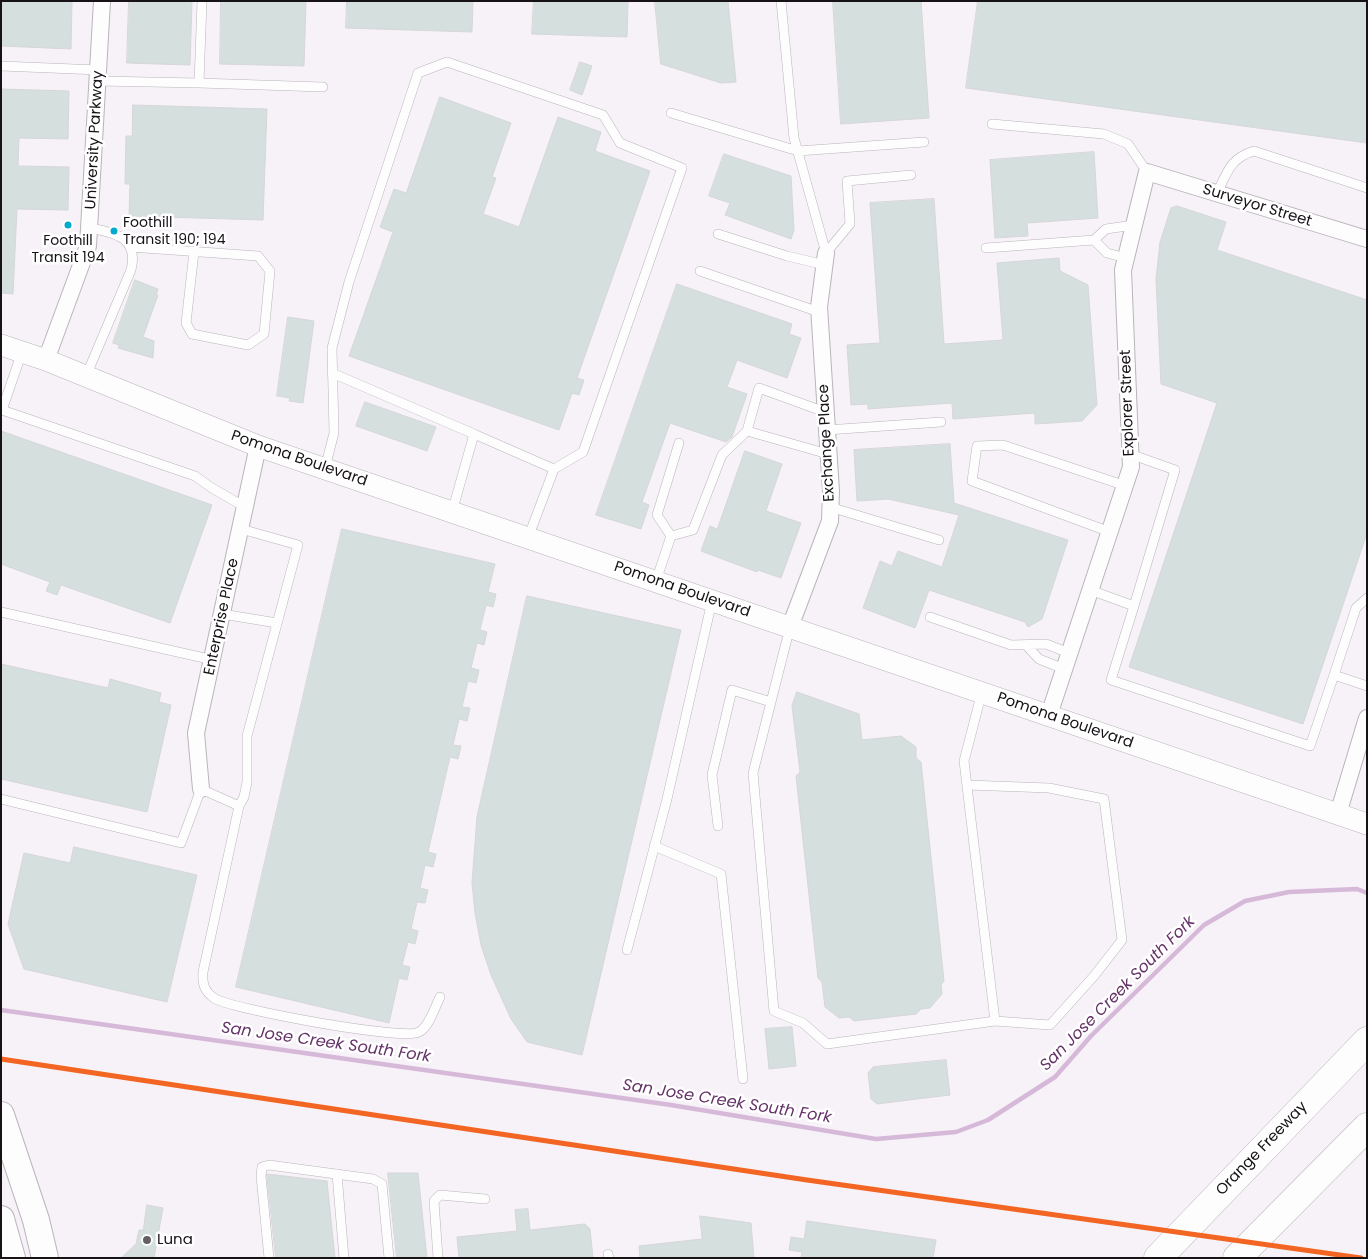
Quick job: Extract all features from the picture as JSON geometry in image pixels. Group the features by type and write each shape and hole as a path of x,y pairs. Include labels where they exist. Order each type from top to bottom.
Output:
{"highway":[{"name":"Orange Freeway","path":"1158,1258 1367,1042"},
{"path":"1237,1258 1367,1127"}],"main road":[{"path":"1,1114 36,1220 45,1258"},
{"path":"1,1219 12,1258"}],"street":[{"name":"University Parkway","path":"46,360 88,246 102,1"},
{"name":"Surveyor Street","path":"1147,172 1367,239"},
{"name":"Explorer Street","path":"1049,715 1110,532 1123,485 1131,467 1123,270 1147,172"},
{"name":"Exchange Place","path":"790,627 830,521 827,430 819,312 826,259"},
{"name":"Pomona Boulevard","path":"1,346 46,360 258,446 1367,824"},
{"name":"Enterprise Place","path":"201,789 196,733 258,446"},
{"path":"1338,814 1367,718"}],"lane":[{"path":"200,83 202,1"},
{"path":"781,1 794,138 826,259"},
{"path":"325,468 334,432 332,348 349,282 418,73 447,62 603,116 620,143 682,168 583,452 554,469 528,538"},
{"path":"1,66 200,83 322,87"},
{"path":"671,113 798,151 924,142"},
{"path":"992,124 1104,134 1128,144 1147,172"},
{"path":"1216,193 1234,160 1243,154 1254,151 1367,188"},
{"path":"826,259 850,224 847,181 911,174"},
{"path":"986,248 1094,240 1106,229 1134,224"},
{"path":"86,376 131,270 134,258 130,247 121,236 90,228"},
{"path":"718,234 786,256 826,259"},
{"path":"1094,240 1107,253 1126,258"},
{"path":"130,247 258,256 270,271 264,334 248,345 192,334 186,323 194,252"},
{"path":"700,271 819,312"},
{"path":"22,352 2,410 195,476 245,507"},
{"path":"332,373 554,469"},
{"path":"671,536 693,530 722,455 747,431 759,388 825,412"},
{"path":"827,430 941,422"},
{"path":"747,431 828,454"},
{"path":"452,512 474,434"},
{"path":"671,536 657,515 679,443"},
{"path":"1110,532 972,481 977,446 1003,445 1123,485"},
{"path":"1130,454 1175,470 1110,680 1310,746 1356,608 1367,598"},
{"path":"830,507 939,540"},
{"path":"241,529 298,544 247,736 247,782 244,797 239,806 202,983 210,994 226,1003 362,1030 407,1035 419,1033 424,1028 440,997"},
{"path":"656,581 671,536"},
{"path":"1090,590 1134,606"},
{"path":"627,950 654,846 712,600"},
{"path":"1,612 213,660"},
{"path":"222,614 277,623"},
{"path":"930,617 1011,645 1046,644 1069,653"},
{"path":"790,627 753,773 774,1011 803,1023 827,1044 995,1021 1050,1025 1094,976 1122,940 1104,799 1050,788 967,785"},
{"path":"1026,645 1039,659 1064,669"},
{"path":"1334,675 1367,686"},
{"path":"718,826 712,776 732,690 771,702"},
{"path":"982,692 964,761 995,1021"},
{"path":"1,798 180,843 201,789 239,806"},
{"path":"654,846 721,874 742,1078"},
{"path":"269,1258 261,1176 262,1167 269,1165 373,1178 382,1184 389,1258"},
{"path":"337,1174 344,1258"},
{"path":"438,1258 434,1201 440,1195 485,1199"}],"building":[{"path":"1,1 72,1 71,49 1,46"},
{"path":"129,1 192,1 190,65 127,63"},
{"path":"221,1 306,1 304,66 220,64"},
{"path":"347,1 473,1 472,32 346,28"},
{"path":"534,1 628,1 627,37 532,34"},
{"path":"655,1 728,1 736,82 721,83 661,64"},
{"path":"833,1 921,1 929,118 841,124"},
{"path":"978,1 1367,1 1367,143 966,88"},
{"path":"580,62 592,66 582,95 570,90"},
{"path":"1,89 69,91 68,139 19,138 18,166 69,167 68,210 17,209 13,294 1,293"},
{"path":"440,97 511,123 492,177 496,178 483,214 519,227 558,117 601,132 595,151 650,171 577,378 584,380 579,395 572,393 559,430 349,356 393,232 380,227 394,189 406,193"},
{"path":"133,105 267,109 263,220 129,216 130,184 125,184 126,136 132,136"},
{"path":"1094,152 1098,218 1027,223 1028,236 995,238 990,160"},
{"path":"724,154 791,176 794,230 791,239 725,215 730,203 709,196"},
{"path":"934,199 944,344 1003,340 997,263 1059,258 1060,271 1088,285 1097,405 1082,421 1035,424 1035,413 953,419 952,403 868,409 868,404 851,405 847,345 880,343 870,203"},
{"path":"1177,206 1226,222 1217,250 1367,300 1367,533 1303,724 1129,667 1217,403 1161,384 1156,279 1160,242 1171,208"},
{"path":"135,280 158,289 156,295 158,295 143,337 154,341 153,358 118,348 119,345 113,343"},
{"path":"677,284 792,324 789,334 801,338 787,378 737,360 727,387 747,394 732,437 726,442 670,423 642,502 649,505 641,529 596,515"},
{"path":"288,317 314,321 303,403 289,401 290,398 277,396"},
{"path":"365,402 436,427 427,451 356,426"},
{"path":"1,431 212,505 170,623 61,585 57,595 46,591 50,582 1,564"},
{"path":"950,444 954,503 1068,540 1042,619 1028,627 1025,622 929,590 915,628 863,608 880,561 892,566 898,551 942,567 959,515 888,499 857,501 854,450"},
{"path":"745,451 782,464 766,511 801,523 781,578 758,570 757,572 701,551 710,526 717,529"},
{"path":"342,529 495,564 488,592 496,594 493,607 486,605 480,630 487,632 484,645 477,643 471,668 479,670 476,683 468,681 462,707 470,708 467,721 459,719 453,745 461,746 458,759 450,757 428,852 436,854 433,867 425,865 420,888 428,890 425,903 417,902 411,929 418,931 415,944 408,942 402,965 410,967 407,980 399,978 389,1023 236,987"},
{"path":"527,596 681,630 582,1055 527,1042 511,1019 491,975 481,945 475,913 472,883 477,817"},
{"path":"1,664 108,688 110,679 161,693 159,702 171,705 147,812 1,779"},
{"path":"797,692 859,714 862,740 901,736 916,747 916,758 921,762 944,981 941,985 942,994 930,1008 921,1009 916,1014 854,1021 849,1017 839,1018 825,1007 822,982 818,978 796,776 800,772 792,706"},
{"path":"74,847 197,875 167,1002 24,969 8,924 24,853 70,863"},
{"path":"792,1027 796,1066 769,1069 765,1029"},
{"path":"946,1060 950,1095 877,1104 871,1099 868,1073 873,1067"},
{"path":"388,1173 418,1173 427,1258 397,1258"},
{"path":"267,1174 327,1181 335,1258 276,1258"},
{"path":"147,1205 163,1208 154,1258 121,1258 136,1244 139,1230 143,1230"},
{"path":"528,1209 530,1230 585,1224 590,1229 593,1258 459,1258 457,1237 517,1231 515,1210"},
{"path":"700,1216 751,1223 754,1258 640,1258 639,1246 702,1239"},
{"path":"807,1221 936,1240 933,1258 801,1258 802,1252 789,1250 791,1237 804,1239"}],"waterway":[{"name":"San Jose Creek South Fork","path":"1,1010 671,1105 876,1139 956,1132 988,1120 1055,1077 1091,1036 1204,925 1245,901 1289,892 1357,889 1367,893"}],"transit line":[{"path":"1,1059 807,1180 1361,1258"}],"place":[{"name":"Foothill Transit 194","path":"68,225"},
{"name":"Foothill Transit 190; 194","path":"114,231"},
{"name":"Luna","path":"147,1240"}]}
